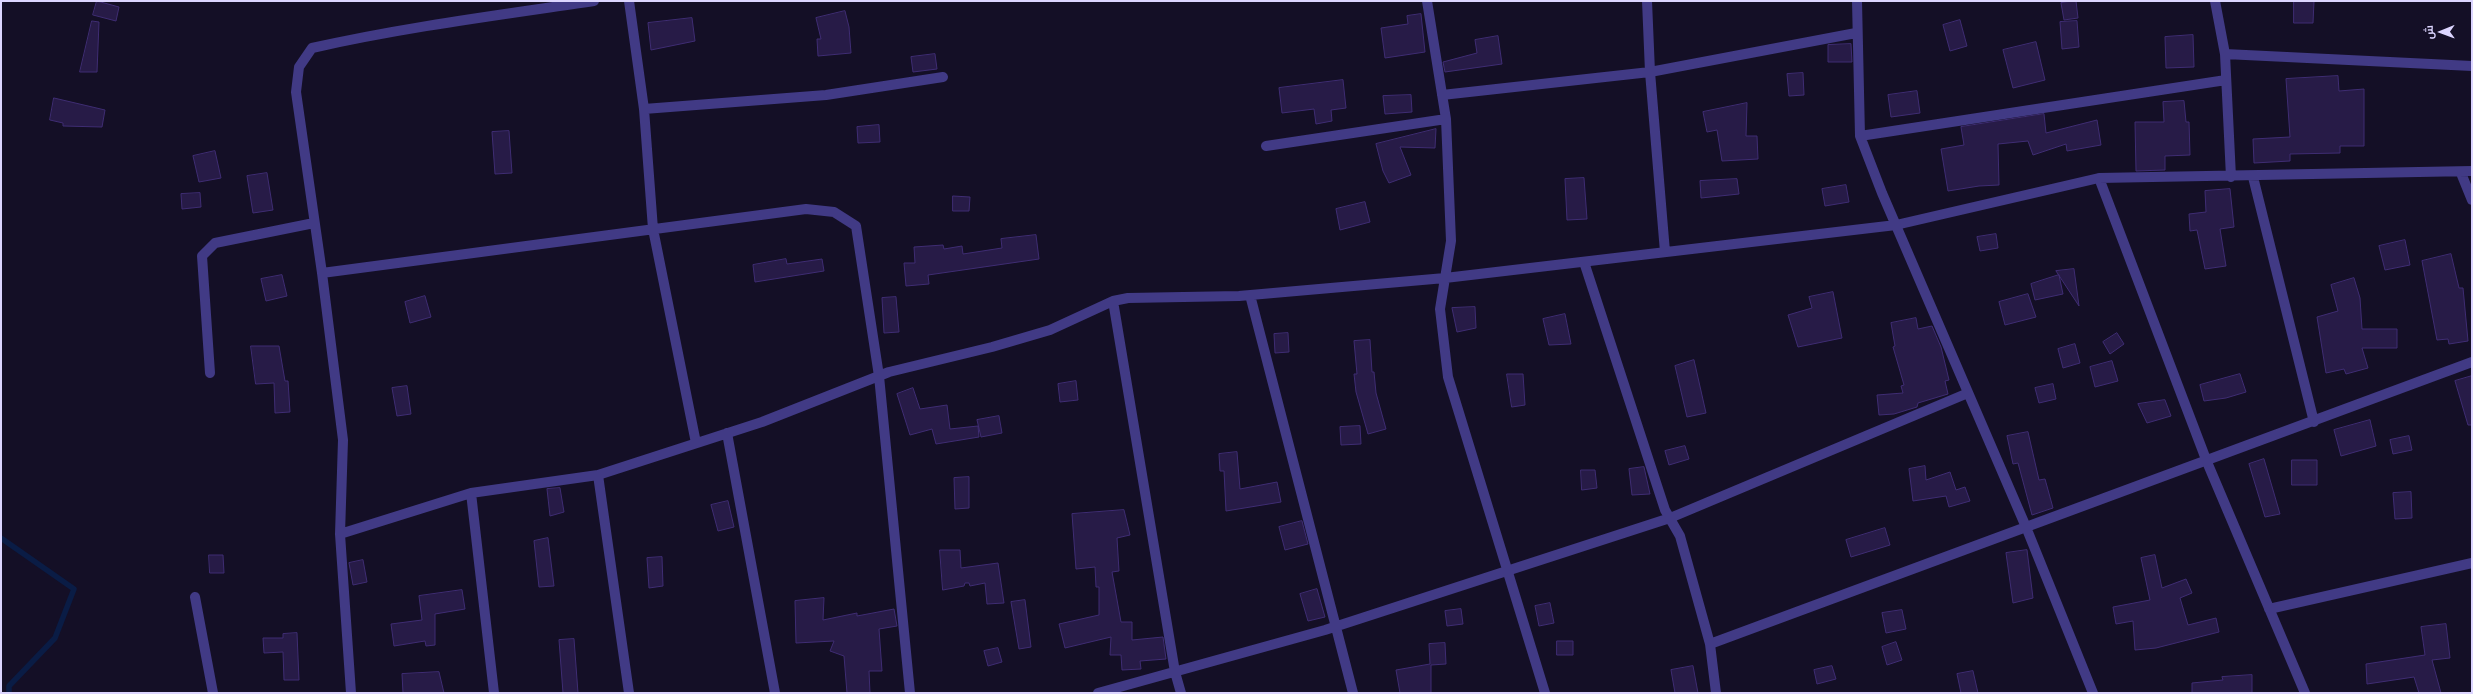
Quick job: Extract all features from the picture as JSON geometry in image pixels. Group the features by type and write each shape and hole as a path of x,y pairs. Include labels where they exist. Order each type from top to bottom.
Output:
{"street":[{"path":"351,693 340,534 343,440 322,273 296,92 299,67 312,48 420,26 594,1"},
{"path":"629,1 644,109 653,229 696,443"},
{"path":"1427,1 1446,120 1451,241 1440,309 1448,377 1545,693"},
{"path":"1647,1 1650,72 1665,252"},
{"path":"1857,1 1856,33 1860,136 1896,225 2026,527 2093,693"},
{"path":"2215,1 2225,54 2231,177"},
{"path":"1442,96 1650,72 1856,33"},
{"path":"2225,54 2472,66"},
{"path":"644,109 826,95 943,77"},
{"path":"1860,136 2226,80"},
{"path":"1266,146 1446,120"},
{"path":"340,534 471,493 598,475 762,422 879,376 1050,330 1113,301 1128,298 1250,295 1445,278 1896,225 2099,178 2253,177 2472,172"},
{"path":"2461,173 2472,200"},
{"path":"2253,177 2314,422"},
{"path":"2099,178 2207,462 2305,693"},
{"path":"322,273 806,210 834,212 856,226 879,376 910,693"},
{"path":"210,373 202,256 215,243 314,223"},
{"path":"1584,262 1665,510 1680,536 1710,644 1716,693"},
{"path":"1250,295 1353,693"},
{"path":"1113,301 1175,672 1181,693"},
{"path":"1710,644 2026,527 2207,462 2472,362"},
{"path":"1098,693 1335,627 1670,518 1968,393"},
{"path":"727,433 775,693"},
{"path":"598,475 629,693"},
{"path":"471,493 494,693"},
{"path":"2269,609 2472,563"},
{"path":"195,597 213,693"}],"building":[{"path":"97,1 119,7 116,21 93,15"},
{"path":"2076,1 2078,18 2064,20 2061,3"},
{"path":"2294,1 2314,1 2313,23 2294,23"},
{"path":"845,11 849,27 851,53 818,56 817,39 821,39 816,18"},
{"path":"1421,14 1425,52 1385,58 1381,28 1408,24 1407,16"},
{"path":"692,18 695,41 651,50 648,23"},
{"path":"1960,20 1967,46 1950,51 1943,25"},
{"path":"92,21 99,22 97,72 80,72"},
{"path":"2077,21 2079,47 2062,49 2060,22"},
{"path":"2193,35 2194,67 2166,68 2165,37"},
{"path":"1498,36 1502,64 1445,72 1443,62 1477,53 1475,40"},
{"path":"2036,42 2045,80 2013,88 2003,50"},
{"path":"1851,44 1852,62 1828,62 1828,45"},
{"path":"935,54 937,69 913,72 911,57"},
{"path":"1803,73 1804,95 1789,96 1787,74"},
{"path":"2338,76 2339,91 2364,89 2364,146 2340,146 2340,153 2290,154 2290,161 2254,163 2253,139 2290,137 2286,79"},
{"path":"1343,80 1346,108 1331,110 1332,121 1316,124 1314,109 1282,113 1279,88"},
{"path":"1917,91 1920,113 1891,117 1888,95"},
{"path":"1411,95 1412,112 1385,114 1383,96"},
{"path":"54,98 105,110 102,127 63,126 63,123 50,120"},
{"path":"2184,101 2186,122 2189,122 2190,155 2165,156 2165,170 2136,171 2135,122 2164,122 2163,102"},
{"path":"1747,103 1746,136 1757,136 1758,159 1722,161 1717,130 1707,132 1703,112"},
{"path":"2044,114 2046,133 2097,120 2101,145 2067,151 2066,144 2033,155 2028,141 1998,144 1999,185 1979,186 1948,191 1941,149 1964,145 1961,127"},
{"path":"879,125 880,142 858,143 857,127"},
{"path":"1436,129 1435,148 1400,147 1411,175 1389,183 1383,171 1376,144"},
{"path":"509,131 512,173 495,174 492,132"},
{"path":"215,151 221,178 199,182 193,156"},
{"path":"267,173 273,210 253,213 247,176"},
{"path":"1584,178 1587,219 1567,220 1565,179"},
{"path":"1737,179 1739,194 1701,198 1700,181"},
{"path":"1846,185 1849,202 1825,206 1822,189"},
{"path":"2230,189 2234,227 2220,229 2226,266 2205,269 2197,230 2190,231 2189,214 2206,212 2205,191"},
{"path":"200,193 201,207 182,209 181,194"},
{"path":"953,196 970,197 969,211 953,211"},
{"path":"1365,202 1370,222 1340,230 1336,209"},
{"path":"1996,234 1998,248 1980,251 1977,237"},
{"path":"1036,235 1039,259 928,275 929,284 906,286 904,263 915,263 914,247 943,245 944,249 962,246 963,254 1002,248 1001,239"},
{"path":"2405,240 2410,265 2385,270 2379,246"},
{"path":"2451,254 2459,288 2463,288 2468,341 2449,344 2448,339 2437,340 2422,261"},
{"path":"786,259 787,264 822,259 824,271 755,282 753,265"},
{"path":"2074,269 2079,306 2056,271"},
{"path":"282,275 287,296 266,301 261,279"},
{"path":"2059,275 2063,294 2035,300 2031,284"},
{"path":"2354,278 2360,298 2362,329 2397,329 2397,348 2362,348 2368,368 2346,374 2344,369 2326,373 2317,317 2338,311 2331,285"},
{"path":"1833,292 1842,338 1798,347 1788,315 1812,308 1809,297"},
{"path":"2028,294 2036,317 2005,325 1999,302"},
{"path":"425,296 431,317 410,323 405,302"},
{"path":"896,297 899,332 884,333 882,298"},
{"path":"1475,307 1476,328 1457,332 1452,308"},
{"path":"1565,314 1571,344 1549,345 1543,319"},
{"path":"1916,318 1918,329 1932,326 1941,347 1949,380 1945,381 1948,394 1918,403 1917,407 1894,414 1879,415 1877,395 1903,393 1901,386 1904,385 1893,347 1895,346 1891,323"},
{"path":"1288,333 1289,352 1275,353 1274,334"},
{"path":"2117,333 2124,344 2110,354 2103,342"},
{"path":"1370,340 1372,372 1374,372 1376,393 1386,429 1368,434 1356,392 1354,374 1357,374 1354,341"},
{"path":"2075,344 2080,363 2063,368 2058,349"},
{"path":"251,346 279,346 285,381 288,381 290,412 275,413 274,383 256,384"},
{"path":"1694,360 1706,413 1687,417 1675,366"},
{"path":"2112,361 2118,381 2095,387 2090,367"},
{"path":"1507,374 1523,374 1525,405 1512,407"},
{"path":"2240,374 2246,392 2226,398 2204,401 2200,385"},
{"path":"2472,376 2472,425 2468,425 2455,381"},
{"path":"1076,381 1078,400 1060,402 1058,384"},
{"path":"2053,384 2056,399 2039,403 2035,388"},
{"path":"407,386 411,414 397,416 392,388"},
{"path":"913,388 920,409 947,405 950,429 978,426 979,437 936,444 932,429 910,435 897,394"},
{"path":"2165,400 2171,416 2147,423 2138,404"},
{"path":"999,416 1002,433 981,437 977,420"},
{"path":"2370,420 2376,446 2341,456 2334,430"},
{"path":"1360,426 1361,444 1341,445 1340,427"},
{"path":"2028,432 2039,480 2045,479 2053,508 2032,515 2018,463 2013,464 2007,436"},
{"path":"2409,436 2412,450 2393,454 2390,440"},
{"path":"1685,446 1689,459 1669,465 1665,451"},
{"path":"1237,452 1240,489 1277,482 1281,502 1226,511 1224,471 1220,471 1219,454"},
{"path":"2264,459 2280,514 2265,517 2249,464"},
{"path":"2292,460 2317,460 2317,485 2292,485"},
{"path":"1925,466 1926,480 1950,472 1956,490 1965,487 1970,501 1949,507 1946,496 1913,501 1909,469"},
{"path":"1644,467 1650,494 1632,495 1629,469"},
{"path":"1581,470 1595,470 1597,488 1582,490"},
{"path":"969,477 969,508 955,509 954,478"},
{"path":"560,488 564,512 550,516 547,489"},
{"path":"2411,492 2412,518 2395,519 2393,493"},
{"path":"728,501 734,527 718,531 711,505"},
{"path":"1124,510 1130,535 1117,538 1119,571 1112,572 1121,622 1132,622 1132,640 1163,637 1166,659 1140,661 1141,669 1122,670 1121,655 1110,655 1111,637 1065,648 1059,624 1099,615 1099,587 1096,587 1095,567 1076,569 1072,514"},
{"path":"1302,521 1308,544 1285,550 1279,527"},
{"path":"1885,528 1890,545 1851,557 1846,540"},
{"path":"548,538 554,586 539,587 534,541"},
{"path":"940,550 960,550 961,568 998,563 1004,603 987,604 985,583 970,586 969,583 965,583 964,586 943,590"},
{"path":"2027,550 2033,598 2013,603 2006,553"},
{"path":"209,555 223,555 224,573 210,573"},
{"path":"2155,555 2162,588 2186,579 2192,593 2180,598 2188,625 2216,618 2219,632 2156,648 2135,650 2133,621 2116,624 2113,607 2150,600 2141,558"},
{"path":"662,557 663,586 649,588 647,558"},
{"path":"363,560 367,582 353,585 349,563"},
{"path":"1317,589 1325,617 1308,621 1300,594"},
{"path":"462,590 465,609 435,614 435,645 426,646 425,641 394,646 391,624 422,620 419,596"},
{"path":"824,598 823,620 857,613 857,616 894,609 897,626 879,629 882,671 869,671 870,693 847,693 844,656 830,651 834,641 796,643 795,601"},
{"path":"1025,600 1031,647 1019,649 1011,602"},
{"path":"1550,603 1554,623 1539,626 1535,606"},
{"path":"1461,609 1463,624 1447,626 1445,611"},
{"path":"1902,610 1906,629 1886,633 1882,613"},
{"path":"2446,624 2450,658 2432,660 2441,693 2419,693 2414,677 2367,684 2366,664 2425,655 2421,627"},
{"path":"297,633 299,680 284,680 283,652 264,653 263,638 283,638 283,634"},
{"path":"574,639 578,693 563,693 559,640"},
{"path":"1557,641 1573,641 1573,655 1557,655"},
{"path":"1896,642 1902,660 1887,665 1882,647"},
{"path":"1445,643 1446,664 1431,665 1431,693 1400,693 1396,670 1430,664 1429,644"},
{"path":"998,648 1002,662 988,666 984,651"},
{"path":"1693,666 1698,693 1675,693 1671,670"},
{"path":"1832,666 1836,679 1817,684 1814,670"},
{"path":"1973,671 1978,693 1961,693 1957,674"},
{"path":"439,672 444,693 403,693 402,674"},
{"path":"2252,675 2252,693 2192,693 2192,683 2223,680 2222,677"}],"waterway":[{"path":"1,538 74,589 55,638 9,686 9,693"}]}
